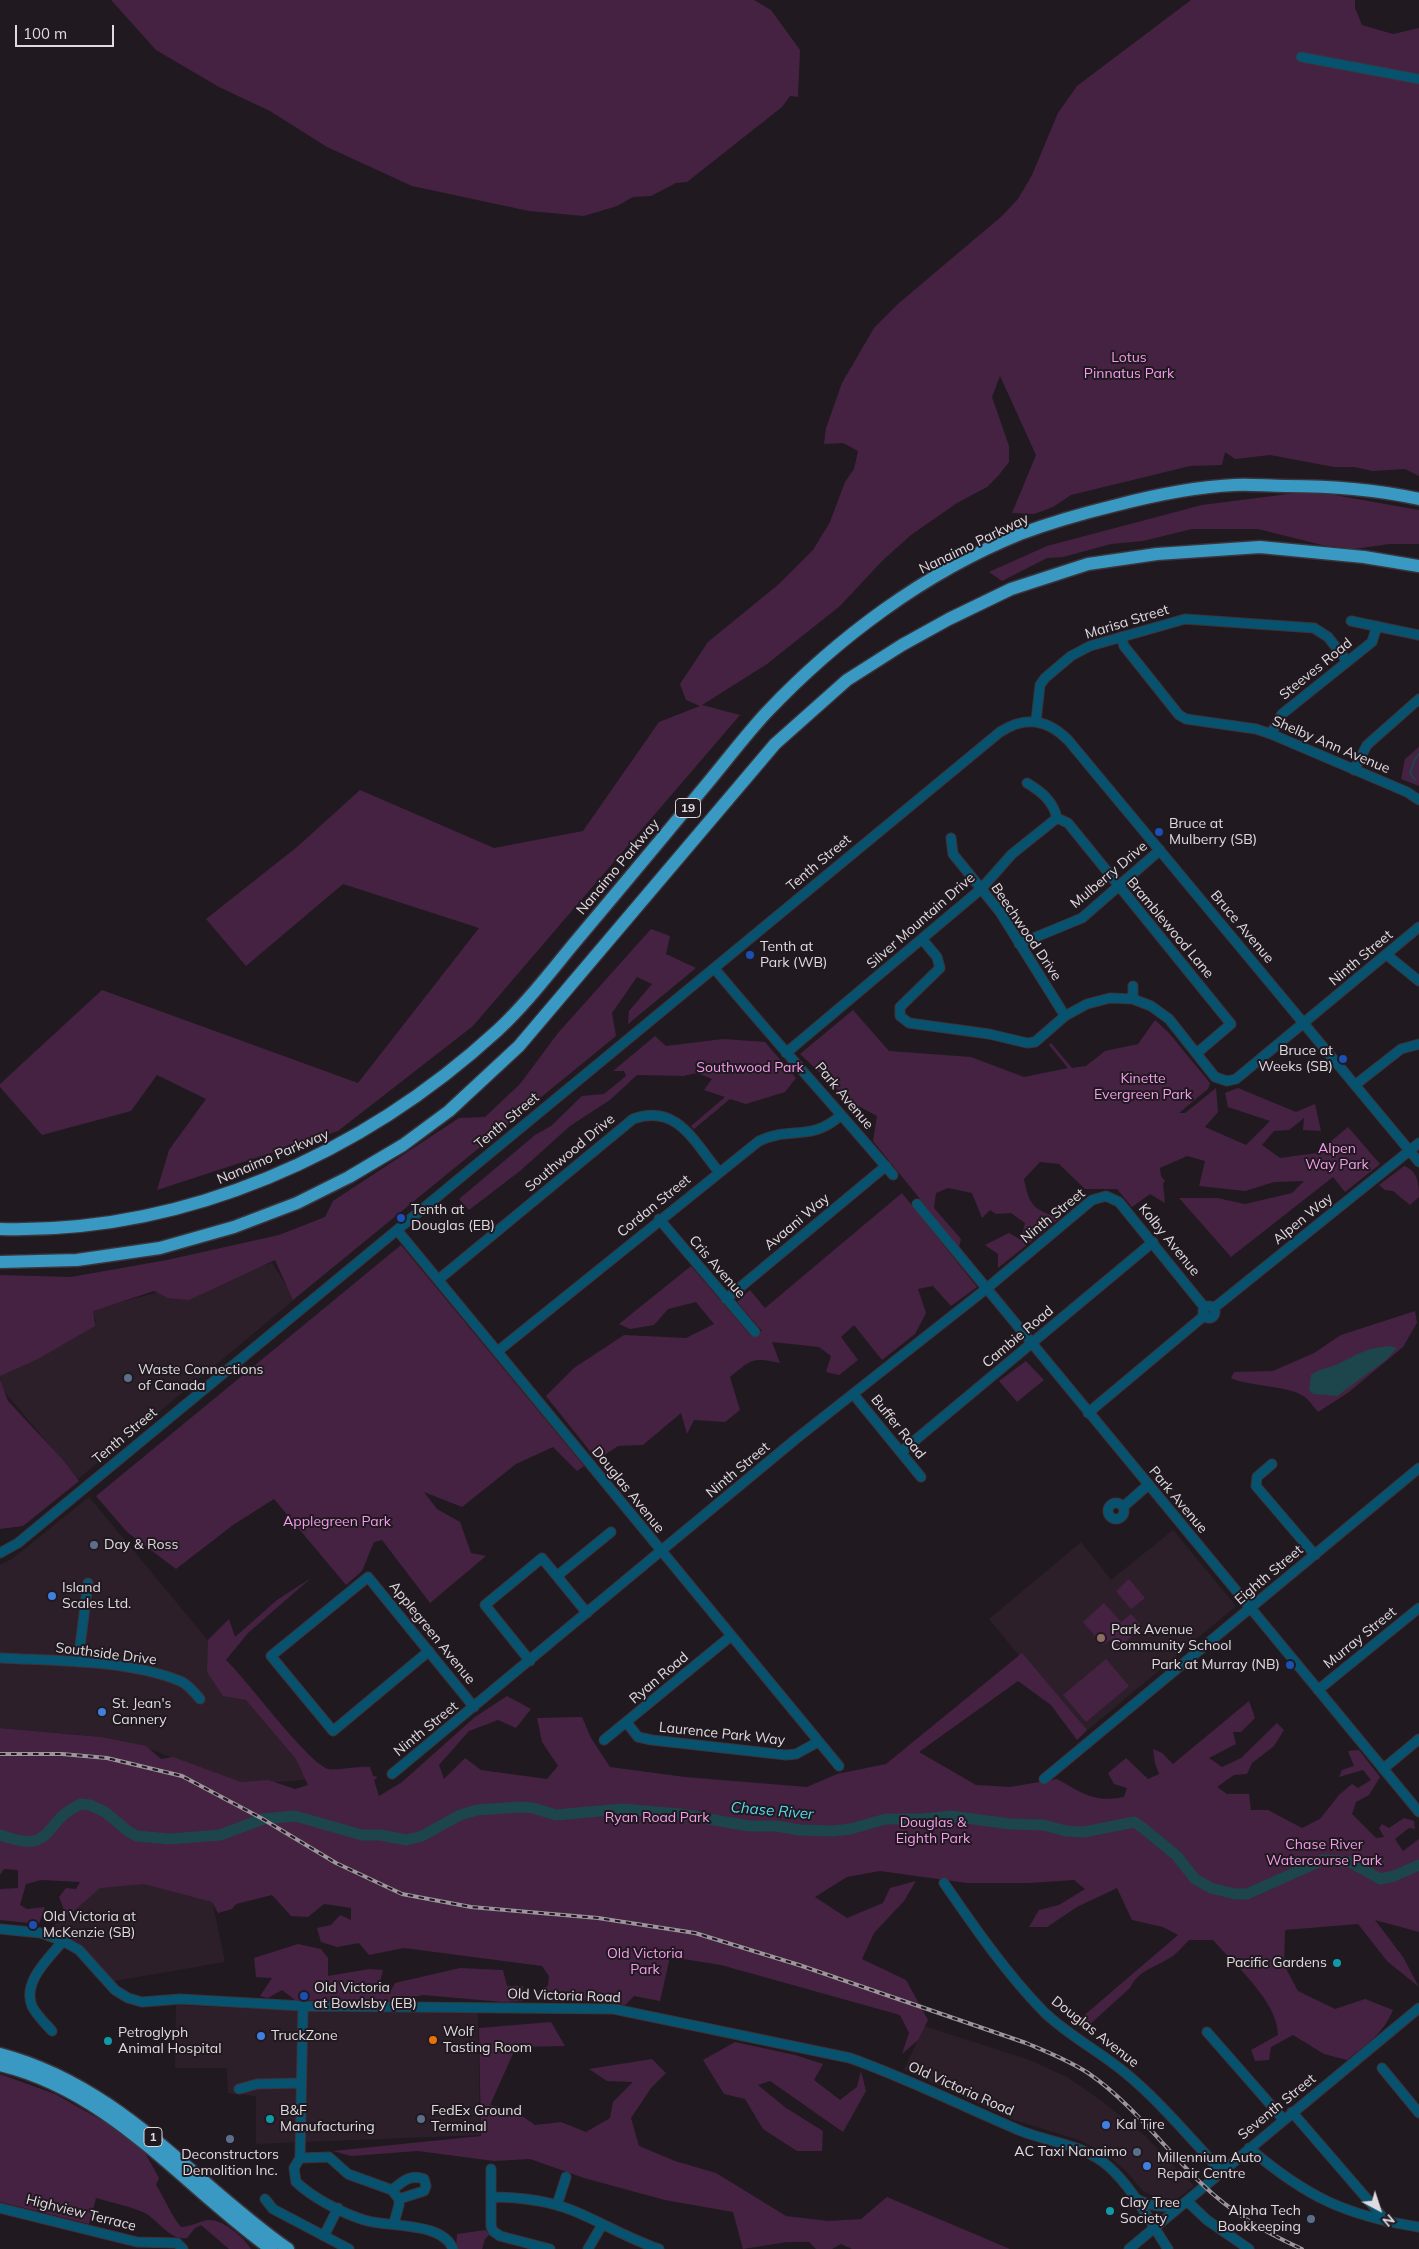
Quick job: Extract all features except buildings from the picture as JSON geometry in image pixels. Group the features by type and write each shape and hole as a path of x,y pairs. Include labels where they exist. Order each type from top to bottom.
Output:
{"highway":[{"name":"Nanaimo Parkway","path":"0,1229 81,1226 148,1215 210,1200 273,1177 340,1145 399,1109 456,1066 501,1027 765,714 797,682 855,630 939,574 1018,535 1076,515 1154,495 1231,485 1308,486 1337,487 1419,499"},
{"name":"19","path":"0,1262 76,1260 160,1248 234,1227 297,1203 403,1145 449,1111 519,1046 775,744 847,680 949,618 1011,589 1088,564 1157,554 1260,547 1364,557 1419,566"},
{"name":"1","path":"0,2054 52,2072 87,2090 119,2110 162,2145 219,2196 288,2249"},
{"name":"1","path":"0,2065 47,2081 81,2097 113,2117 212,2203 271,2249"}],"street":[{"path":"1301,57 1419,80"},
{"name":"Marisa Street","path":"1036,721 1037,692 1045,678 1079,651 1185,619 1304,627 1321,632 1347,661"},
{"path":"1351,621 1419,635"},
{"name":"Steeves Road","path":"1271,734 1282,714 1372,642 1378,626"},
{"name":"Shelby Ann Avenue","path":"1121,637 1124,646 1179,715 1186,719 1256,729 1271,734 1407,792 1419,800"},
{"path":"1354,770 1367,745 1419,699"},
{"name":"Bruce Avenue","path":"1036,721 1049,724 1068,740 1419,1162"},
{"name":"Tenth Street","path":"0,1553 18,1543 1000,732 1020,722 1036,721"},
{"path":"1027,783 1042,793 1054,807 1057,818"},
{"name":"Bramblewood Lane","path":"1057,818 1068,824 1231,1024 1197,1053"},
{"name":"Silver Mountain Drive","path":"786,1053 982,889 1012,854 1057,818"},
{"name":"Beechwood Drive","path":"950,838 953,854 1000,912 1065,1016"},
{"name":"Mulberry Drive","path":"1019,944 1082,918 1160,850"},
{"name":"Ninth Street","path":"1197,1053 1215,1076 1227,1081 1236,1079 1419,928"},
{"path":"922,939 937,957 940,968 900,1006 900,1016 909,1023 989,1034 1028,1043 1035,1042 1065,1016 1086,1004 1110,998 1132,999 1151,1006 1169,1019 1197,1053"},
{"path":"1387,955 1419,981"},
{"name":"Park Avenue","path":"714,968 786,1053 799,1064 893,1175"},
{"path":"1132,999 1133,986"},
{"path":"1355,1085 1400,1049 1419,1044"},
{"name":"Southwood Drive","path":"438,1280 632,1119 645,1115 659,1114 673,1120 683,1128 719,1172"},
{"name":"Cordan Street","path":"498,1351 658,1220 759,1141 772,1134 808,1133 824,1128 841,1114"},
{"name":"Alpen Way","path":"1088,1413 1208,1310 1419,1143"},
{"name":"Avaani Way","path":"726,1299 886,1166"},
{"name":"Ninth Street","path":"392,1774 797,1438 854,1395 986,1289 1092,1200 1106,1196"},
{"name":"Kolby Avenue","path":"1106,1196 1119,1202 1154,1242 1208,1310"},
{"name":"Park Avenue","path":"917,1204 1419,1812"},
{"name":"Cris Avenue","path":"658,1220 755,1332"},
{"name":"Douglas Avenue","path":"397,1230 839,1766"},
{"name":"Cambie Road","path":"901,1452 1154,1242"},
{"name":"Buffer Road","path":"854,1395 921,1477"},
{"path":"1272,1464 1257,1477 1256,1486 1314,1555"},
{"name":"Eighth Street","path":"1044,1779 1419,1468"},
{"path":"1122,1507 1148,1486"},
{"path":"557,1576 610,1532"},
{"path":"530,1660 486,1605 542,1558 587,1614"},
{"name":"Applegreen Avenue","path":"429,1652 333,1731 271,1656 368,1577 474,1707"},
{"path":"78,1662 88,1583"},
{"name":"Murray Street","path":"1318,1690 1419,1608"},
{"name":"Ryan Road","path":"604,1740 731,1636"},
{"name":"Southside Drive","path":"0,1658 78,1662 144,1670 182,1682 200,1699"},
{"name":"Laurence Park Way","path":"627,1723 638,1737 652,1740 786,1755 796,1754 818,1742"},
{"path":"1383,1769 1419,1739"},
{"name":"Douglas Avenue","path":"944,1883 982,1938 1044,2012 1074,2038 1122,2070 1147,2092 1221,2171"},
{"name":"Old Victoria Road","path":"0,1929 41,1933 63,1941 79,1950 116,1990 128,1998 142,2002 180,1999 303,2006 614,2008 850,2058 886,2070 1022,2131 1082,2151 1107,2164 1120,2178 1168,2249"},
{"path":"52,2031 32,2008 30,1996 33,1982 40,1969 63,1941"},
{"path":"303,2006 300,2158 294,2168 296,2182 338,2208 364,2220 379,2224 394,2223 442,2235 450,2241 452,2249"},
{"name":"Seventh Street","path":"1129,2249 1419,2008"},
{"path":"1207,2032 1284,2120"},
{"path":"1382,2068 1419,2113"},
{"path":"239,2089 257,2084 301,2083"},
{"path":"1292,2112 1388,2222"},
{"path":"1249,2148 1279,2174 1311,2194 1348,2212 1419,2228"},
{"path":"300,2158 329,2157 348,2174 392,2190 399,2199 394,2223"},
{"path":"491,2169 491,2226 496,2234 550,2249"},
{"path":"392,2190 405,2179 414,2176 424,2179 426,2186 424,2191 399,2199"},
{"path":"557,2205 566,2177"},
{"path":"491,2197 517,2197 557,2205 619,2234 659,2249"},
{"path":"1134,2198 1145,2204 1162,2207 1184,2204 1249,2249"},
{"path":"265,2199 273,2209 349,2249"},
{"name":"Highview Terrace","path":"0,2208 137,2242 177,2242 183,2249"},
{"path":"324,2236 338,2208"},
{"path":"588,2249 602,2225"}],"shaded area":[{"path":"272,1263 295,1299 78,1479 4,1391 0,1378 0,1362 96,1321 90,1310"},
{"path":"89,1497 314,1768 313,1779 245,1785 229,1782 153,1750 93,1736 0,1728 0,1565 12,1559"},
{"name":"Park Avenue Community School","path":"1173,1530 1236,1606 1083,1734 989,1619 1081,1542 1111,1580"},
{"path":"108,1874 209,1885 225,1962 114,1981 79,1944 64,1936 48,1931"},
{"path":"176,2005 309,2011 478,2012 480,2135 256,2144 256,2096 228,2093 227,2068 175,2068"},
{"path":"924,2026 1027,2059 1067,2077 1103,2102 1145,2136 1194,2186 1177,2199 1159,2200 1142,2190 1128,2173 1110,2157 1082,2141 1014,2120 904,2070"}],"green space":[{"path":"111,0 754,0 771,10 800,50 798,97 790,96 782,107 687,182 676,183 651,196 633,197 617,206 584,216 529,211 412,186 327,147 270,111 219,87 156,50"},
{"name":"Lotus Pinnatus Park","path":"1191,0 1355,0 1355,8 1362,25 1393,34 1419,28 1419,476 1405,469 1373,471 1354,467 1334,467 1270,455 1235,459 1225,452 1222,465 1190,466 1071,495 1053,507 1034,514 1012,513 1036,455 1000,376 992,397 1009,446 1009,462 998,476 987,487 957,503 911,535 882,561 840,606 767,664 702,705 740,715 473,1026 338,1131 157,1190 169,1150 206,1099 157,1075 131,1111 42,1135 0,1087 0,1084 102,990 358,1083 479,928 343,884 246,966 206,919 297,847 360,790 494,848 583,831 659,722 700,706 686,700 680,684 708,642 779,584 813,550 830,522 845,482 854,469 858,451 843,443 824,444 826,428 842,383 874,328 899,303 1002,216 1018,199 1032,175 1058,113 1077,86"},
{"path":"1312,491 1419,510 1419,544 1389,544 1354,549 1322,545 1258,529 1192,529 1143,541 1111,544 1063,557 1047,558 1002,581 989,572 1047,546 1202,505"},
{"path":"1419,747 1419,786 1401,779 1405,759"},
{"path":"651,929 670,936 666,954 696,968 628,1024 629,1011 652,984 637,977 612,1013 616,1036 293,1300 275,1260 189,1300 168,1298 154,1291 93,1311 95,1326 38,1359 0,1376 0,1275 71,1277 167,1260 279,1235 325,1217 333,1201 459,1118 485,1117 520,1084 558,1033"},
{"name":"Kinette Evergreen Park","path":"853,1010 889,1051 971,1057 1024,1077 1068,1068 1049,1045 1051,1043 1072,1068 1086,1066 1105,1051 1138,1044 1155,1020 1169,1033 1210,1083 1208,1089 1179,1113 1185,1113 1216,1088 1218,1112 1205,1127 1246,1145 1270,1121 1228,1107 1225,1093 1238,1088 1296,1112 1315,1104 1321,1131 1303,1130 1304,1118 1289,1130 1274,1131 1262,1145 1280,1158 1317,1153 1348,1127 1380,1164 1345,1192 1333,1177 1231,1257 1179,1198 1217,1198 1245,1204 1292,1193 1304,1181 1274,1182 1245,1191 1199,1186 1205,1161 1187,1156 1160,1168 1161,1176 1165,1181 1163,1183 1165,1203 1150,1194 1132,1207 1117,1189 1085,1189 1059,1164 1040,1162 1024,1179 1028,1195 1034,1206 1060,1218 998,1268 998,1254 985,1245 1009,1233 1021,1240 1025,1223 1011,1213 996,1214 990,1210 982,1218 972,1193 948,1188 936,1193 934,1208 961,1239 959,1247 873,1141 877,1116 851,1102 800,1054"},
{"name":"Southwood Park","path":"655,1036 666,1046 723,1039 765,1042 796,1078 785,1092 746,1104 730,1099 694,1129 691,1126 725,1097 704,1090 712,1079 697,1073 683,1076 637,1075 610,1100 570,1126 520,1171 469,1210 459,1199 535,1135 551,1126 582,1096 604,1094 626,1076 624,1071 613,1071"},
{"name":"Alpen Way Park","path":"1404,1166 1412,1171 1418,1183 1419,1197 1410,1205 1393,1191 1385,1190 1379,1185"},
{"path":"902,1193 977,1287 951,1306 933,1286 918,1289 926,1313 915,1334 882,1360 854,1325 841,1337 858,1360 839,1375 826,1372 831,1356 819,1347 772,1342 780,1363 763,1360 753,1361 743,1366 730,1377 740,1410 725,1422 694,1420 687,1434 681,1413 643,1445 618,1446 597,1460 546,1396 574,1368 624,1335 686,1338 714,1324 696,1302 668,1309 654,1325 630,1329 619,1324 691,1266 751,1336 762,1331 737,1302 750,1290 765,1308"},
{"name":"Applegreen Park","path":"401,1245 584,1466 577,1471 553,1447 516,1464 462,1507 424,1492 437,1509 460,1522 471,1553 486,1556 430,1603 382,1540 374,1542 362,1571 346,1585 274,1499 233,1525 176,1569 127,1532 96,1496"},
{"path":"1415,1311 1417,1323 1403,1347 1349,1392 1318,1412 1305,1397 1298,1393 1231,1378 1234,1372 1273,1371 1314,1353 1341,1335"},
{"path":"1026,1361 1044,1380 1017,1402 999,1381"},
{"path":"0,1379 8,1401 63,1460 79,1481 23,1526 0,1529"},
{"path":"311,1578 248,1633 226,1660 318,1763 328,1769 370,1767 373,1776 378,1777 374,1780 379,1796 402,1782 475,1717 507,1696 531,1709 516,1728 498,1720 469,1731 439,1765 444,1779 465,1758 481,1770 547,1779 558,1766 542,1742 537,1718 582,1717 591,1738 610,1767 685,1777 807,1787 837,1774 886,1764 1022,1653 1087,1730 1077,1740 1051,1705 1018,1681 919,1752 976,1785 1010,1787 1057,1779 1089,1796 1114,1799 1124,1797 1127,1788 1114,1784 1108,1773 1126,1758 1148,1779 1159,1774 1153,1749 1162,1753 1173,1764 1249,1701 1255,1718 1241,1732 1233,1732 1236,1744 1209,1758 1222,1767 1241,1758 1277,1723 1284,1730 1274,1746 1252,1763 1247,1774 1234,1775 1217,1787 1227,1794 1249,1794 1251,1810 1268,1810 1302,1828 1320,1819 1339,1795 1352,1784 1358,1788 1371,1780 1363,1770 1339,1777 1342,1770 1354,1766 1348,1751 1359,1750 1380,1777 1369,1795 1356,1802 1352,1814 1376,1838 1384,1837 1379,1828 1382,1824 1389,1828 1404,1818 1414,1821 1415,1829 1409,1828 1395,1839 1403,1851 1419,1839 1419,1932 1375,1920 1403,1957 1419,1987 1387,1961 1358,1924 1285,1930 1284,1965 1298,1991 1335,2009 1365,1999 1393,2010 1380,2032 1347,2060 1324,2054 1293,2035 1271,2047 1269,2060 1255,2061 1251,2050 1278,2035 1276,2022 1271,2010 1254,1984 1213,1940 1189,1940 1177,1953 1146,1970 1133,1982 1130,1988 1088,2026 1074,2024 1178,1935 1163,1927 1132,1920 1117,1888 1077,1907 1047,1927 1029,1927 1039,1910 1059,1905 1085,1889 1074,1880 1029,1883 967,1883 880,1871 847,1877 815,1897 847,1918 883,1903 890,1888 916,1881 904,1901 874,1933 862,1959 906,1980 928,2020 918,2040 902,2054 909,2033 900,2015 721,1965 670,1957 660,2001 634,1996 625,2005 584,2000 555,2002 537,1999 536,1992 548,1986 549,1976 542,1966 404,1948 369,1955 359,1943 337,1947 321,1942 317,1928 331,1925 340,1915 351,1920 351,1908 324,1904 308,1917 291,1916 272,1895 236,1904 232,1909 218,1913 212,1902 144,1884 100,1888 75,1910 66,1915 59,1897 66,1888 76,1889 80,1882 41,1880 26,1884 20,1905 27,1909 45,1907 39,1924 0,1920 0,1889 18,1888 18,1870 4,1869 0,1875 0,1728 101,1737 146,1746 161,1759 173,1757 241,1782 268,1780 295,1789 308,1785 296,1759 246,1700 223,1696 207,1672 208,1640 229,1619 235,1637 277,1600"},
{"path":"1129,1579 1145,1598 1131,1609 1116,1591"},
{"path":"1104,1603 1121,1622 1131,1614 1140,1625 1131,1637 1117,1648 1110,1640 1103,1645 1083,1622"},
{"path":"1106,1659 1129,1686 1086,1722 1063,1695"},
{"path":"298,1944 321,1949 328,1958 328,1976 369,1969 383,1970 378,1990 389,1994 395,1983 460,1968 503,1970 507,1986 523,1986 523,2001 503,2002 423,1995 391,2002 295,2000 282,1990 268,1998 260,1996 272,1978 256,1977 254,1958"},
{"path":"551,2022 565,2046 516,2047 490,2105 512,2109 535,2125 561,2122 586,2132 610,2118 613,2102 633,2082 607,2081 589,2069 652,2059 666,2073 651,2088 631,2118 639,2146 675,2161 716,2173 786,2216 828,2221 861,2219 887,2197 1010,2249 852,2249 841,2244 832,2249 816,2249 809,2242 787,2242 743,2249 733,2212 665,2200 584,2178 530,2159 494,2161 418,2151 351,2156 333,2151 481,2136 479,2028"},
{"path":"735,2042 795,2055 823,2064 814,2080 840,2100 857,2087 861,2071 866,2091 843,2132 770,2081 758,2085 786,2108 823,2131 822,2151 797,2151 763,2129 745,2099 724,2094 703,2060"},
{"path":"0,2074 55,2094 108,2124 144,2151 159,2178 156,2185 181,2227 209,2220 214,2221 233,2230 251,2249 229,2249 201,2225 195,2228 187,2238 181,2238 170,2233 145,2213 96,2198 89,2224 0,2202"},
{"path":"486,2230 489,2235 485,2239 482,2249 456,2249 457,2234"}],"water":[{"path":"1390,1346 1397,1348 1386,1360 1337,1396 1313,1394 1309,1390 1311,1375 1321,1369 1336,1365 1375,1348"}],"waterway":[{"path":"1415,780 1410,773 1419,754"},
{"name":"Chase River","path":"0,1835 18,1840 31,1841 40,1839 68,1811 81,1804 90,1805 105,1812 129,1832 137,1836 170,1839 220,1835 263,1819 295,1816 362,1835 381,1835 406,1840 422,1836 460,1815 477,1810 519,1807 533,1808 556,1815 622,1809 680,1814 749,1826 777,1826 799,1830 833,1831 850,1829 886,1819 922,1819 951,1816 1010,1824 1044,1825 1066,1831 1084,1832 1134,1822 1177,1856 1195,1879 1211,1888 1235,1894 1247,1894 1323,1860 1350,1862 1380,1879 1394,1876 1419,1865"}],"railway":[{"path":"0,1754 62,1754 107,1758 182,1776 261,1818 336,1863 402,1894 471,1907 598,1918 695,1933 799,1965 1026,2043 1057,2056 1088,2073 1119,2098 1214,2195 1250,2221 1302,2249"}],"place":[{"name":"Bruce at Mulberry (SB)","path":"1159,832"},
{"name":"Tenth at Park (WB)","path":"750,955"},
{"name":"Bruce at Weeks (SB)","path":"1343,1059"},
{"name":"Tenth at Douglas (EB)","path":"401,1218"},
{"name":"Waste Connections of Canada","path":"128,1378"},
{"name":"Day & Ross","path":"94,1545"},
{"name":"Island Scales Ltd.","path":"52,1596"},
{"name":"Park Avenue Community School","path":"1101,1638"},
{"name":"Park at Murray (NB)","path":"1290,1665"},
{"name":"St. Jean's Cannery","path":"102,1712"},
{"name":"Old Victoria at McKenzie (SB)","path":"33,1925"},
{"name":"Pacific Gardens","path":"1337,1963"},
{"name":"Old Victoria at Bowlsby (EB)","path":"304,1996"},
{"name":"TruckZone","path":"261,2036"},
{"name":"Wolf Tasting Room","path":"433,2040"},
{"name":"Petroglyph Animal Hospital","path":"108,2041"},
{"name":"B&F Manufacturing","path":"270,2119"},
{"name":"FedEx Ground Terminal","path":"421,2119"},
{"name":"Kal Tire","path":"1106,2125"},
{"name":"Deconstructors Demolition Inc.","path":"230,2139"},
{"name":"AC Taxi Nanaimo","path":"1137,2152"},
{"name":"Millennium Auto Repair Centre","path":"1147,2166"},
{"name":"Clay Tree Society","path":"1110,2211"},
{"name":"Alpha Tech Bookkeeping","path":"1311,2219"}],"park label":[{"name":"Ryan Road Park","path":"657,1818"},
{"name":"Douglas & Eighth Park","path":"933,1832"},
{"name":"Chase River Watercourse Park","path":"1324,1854"},
{"name":"Old Victoria Park","path":"645,1962"}]}
